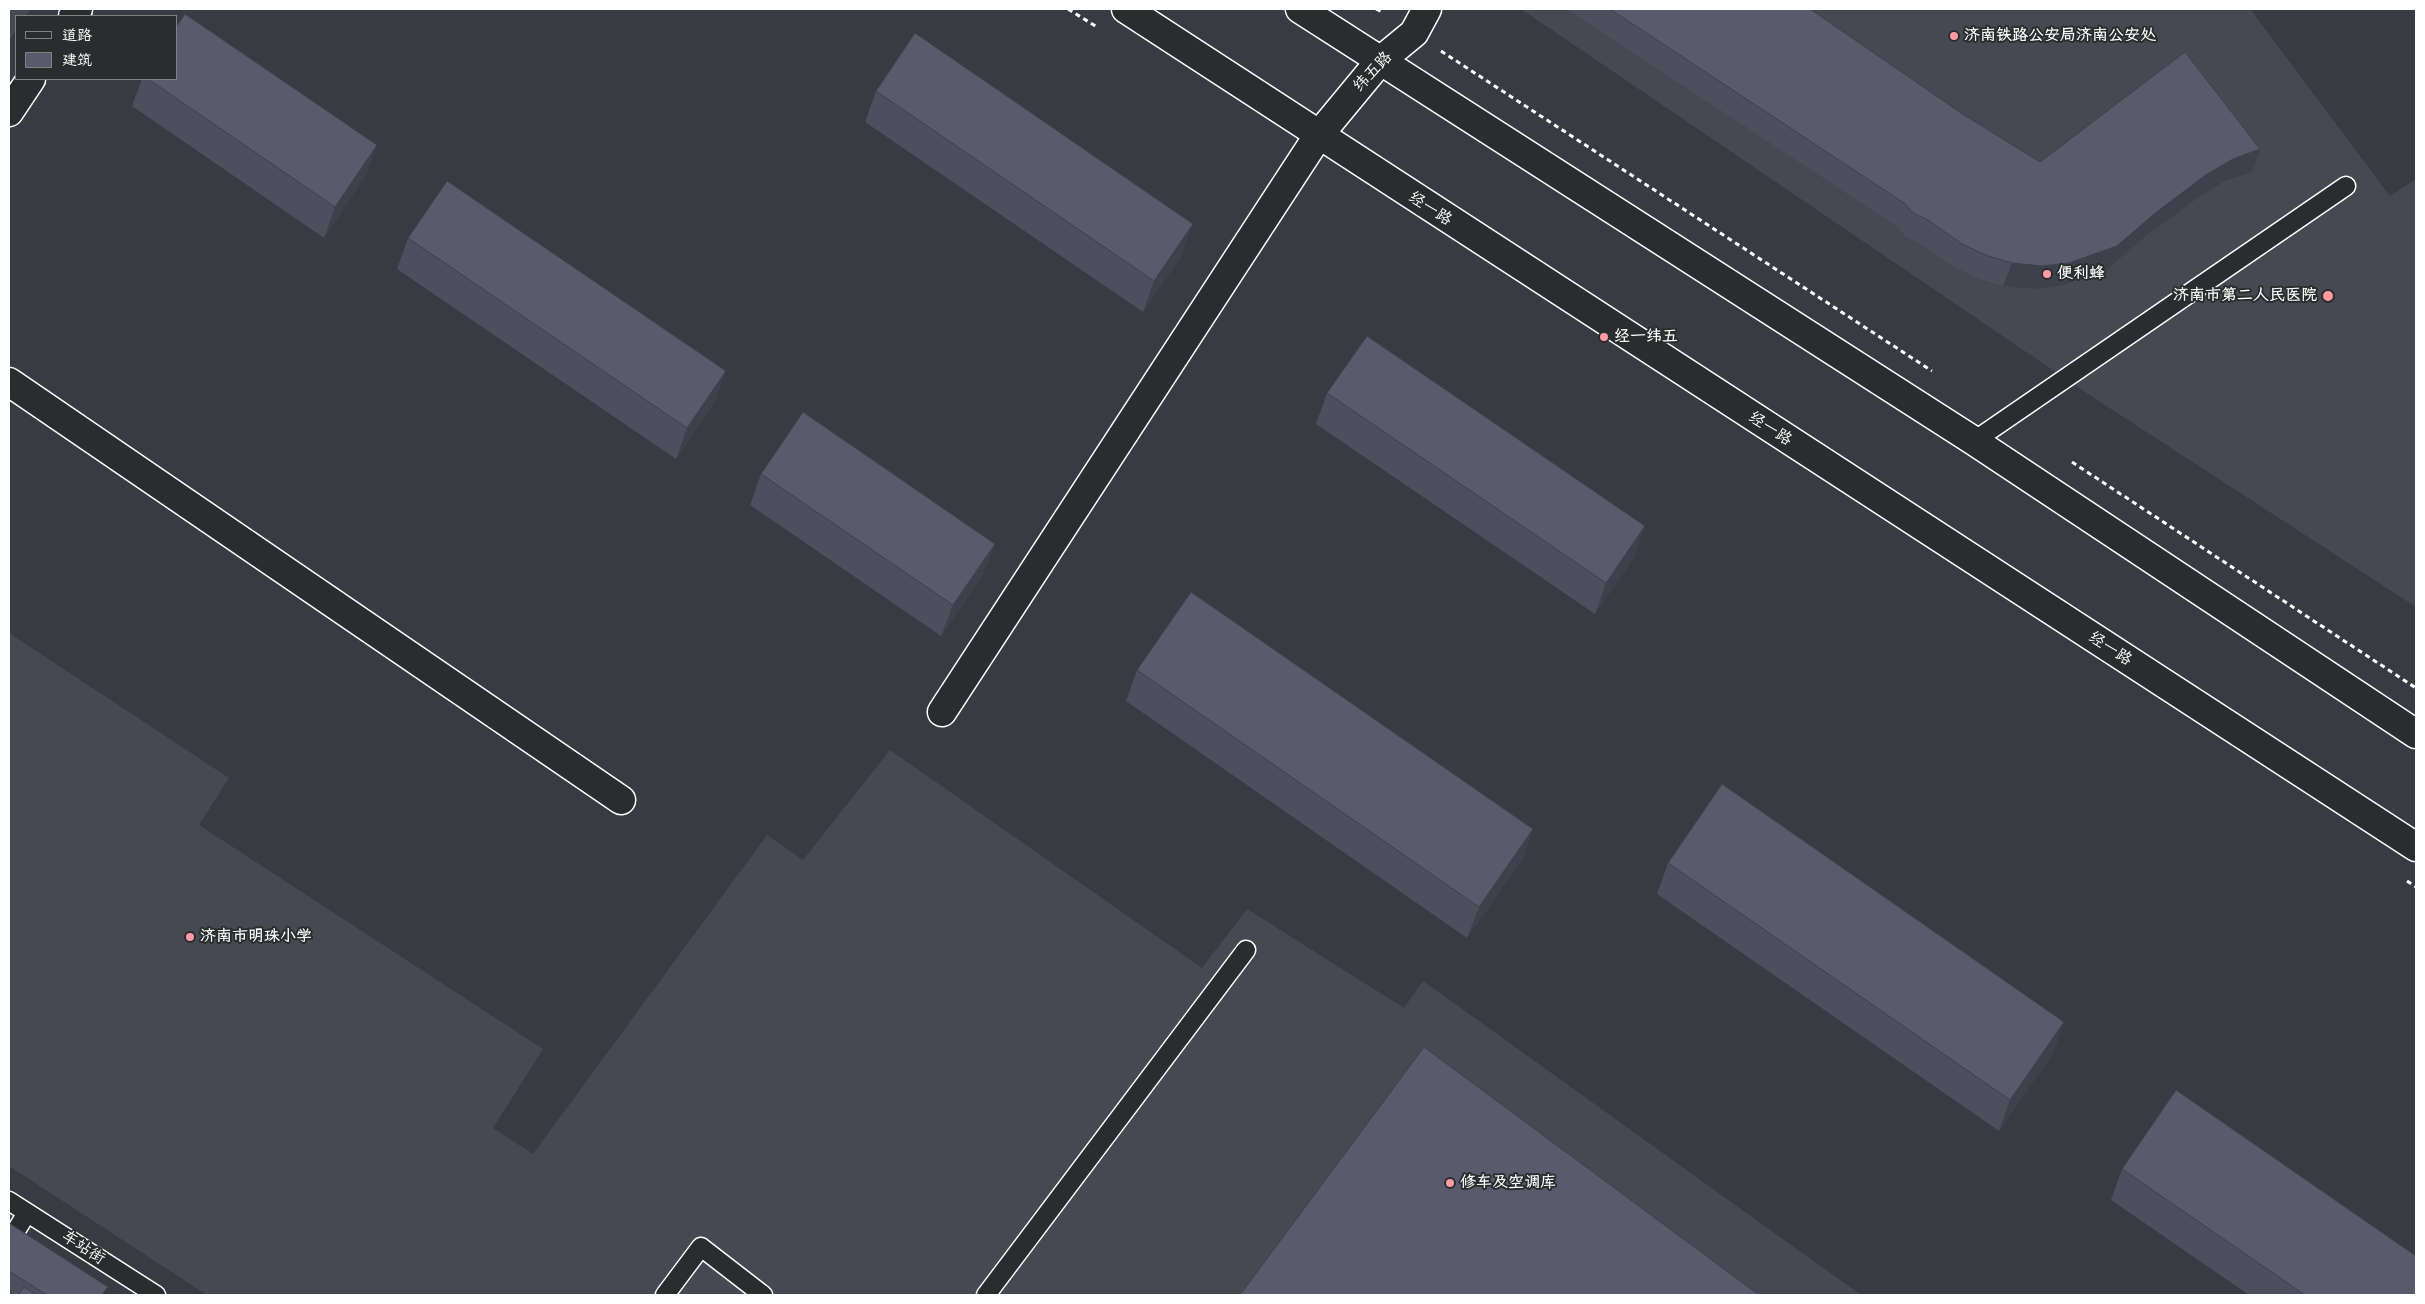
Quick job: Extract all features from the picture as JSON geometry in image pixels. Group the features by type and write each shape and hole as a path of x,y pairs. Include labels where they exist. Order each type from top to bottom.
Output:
{"main road":[{"name":"经一路","path":"1126,9 1318,136 2416,847"},
{"path":"1300,9 1974,441 2416,734"},
{"name":"纬五路","path":"942,712 1318,136 1380,60 1414,33 1427,9"},
{"path":"9,112 30,80"},
{"path":"9,382 621,800"}],"lane":[{"path":"1974,441 2346,186"},
{"path":"986,1295 1246,950"},
{"name":"车站街","path":"9,1201 147,1293"},
{"path":"12,1237 27,1213"},
{"path":"665,1295 701,1247 763,1295"}],"path":[{"path":"1376,9 1939,376"},
{"path":"2071,462 2416,688"}],"shaded area":[{"path":"9,9 31,9 27,15 15,15 15,32 9,41"},
{"path":"1521,9 2250,9 2390,196 2416,179 2416,607 2091,396"},
{"path":"9,633 229,778 199,825 543,1049 493,1128 533,1154 767,835 803,860 890,750 1202,968 1247,909 1404,1008 1423,981 1861,1295 207,1295 9,1166"}],"building":[{"path":"1610,9 1810,9 1964,115 2040,162 2185,52 2260,149 2233,159 2207,174 2154,214 2117,246 2069,263 2042,266 2012,263 1988,256 1962,244 1928,220 1913,213 1904,203"},
{"path":"185,14 377,145 335,207 149,80 178,80 178,24"},
{"path":"915,33 1193,224 1154,281 876,91"},
{"path":"447,181 726,371 687,428 408,238"},
{"path":"1367,336 1645,526 1606,583 1327,393"},
{"path":"803,412 995,544 953,605 761,474"},
{"path":"1191,592 1533,829 1479,907 1137,670"},
{"path":"1722,784 2064,1022 2010,1100 1668,863"},
{"name":"修车及空调库","path":"1424,1047 1759,1295 1240,1295"},
{"path":"2176,1090 2416,1256 2416,1295 2305,1295 2122,1169"},
{"path":"9,1223 108,1287 102,1295 47,1295 9,1271"},
{"path":"24,1287 36,1295 18,1295"}],"place":[{"name":"济南铁路公安局济南公安处","path":"1954,36"},
{"name":"便利蜂","path":"2047,274"},
{"name":"济南市第二人民医院","path":"2328,296"},
{"name":"经一纬五","path":"1604,337"},
{"name":"济南市明珠小学","path":"190,937"},
{"name":"修车及空调库","path":"1450,1183"}]}
